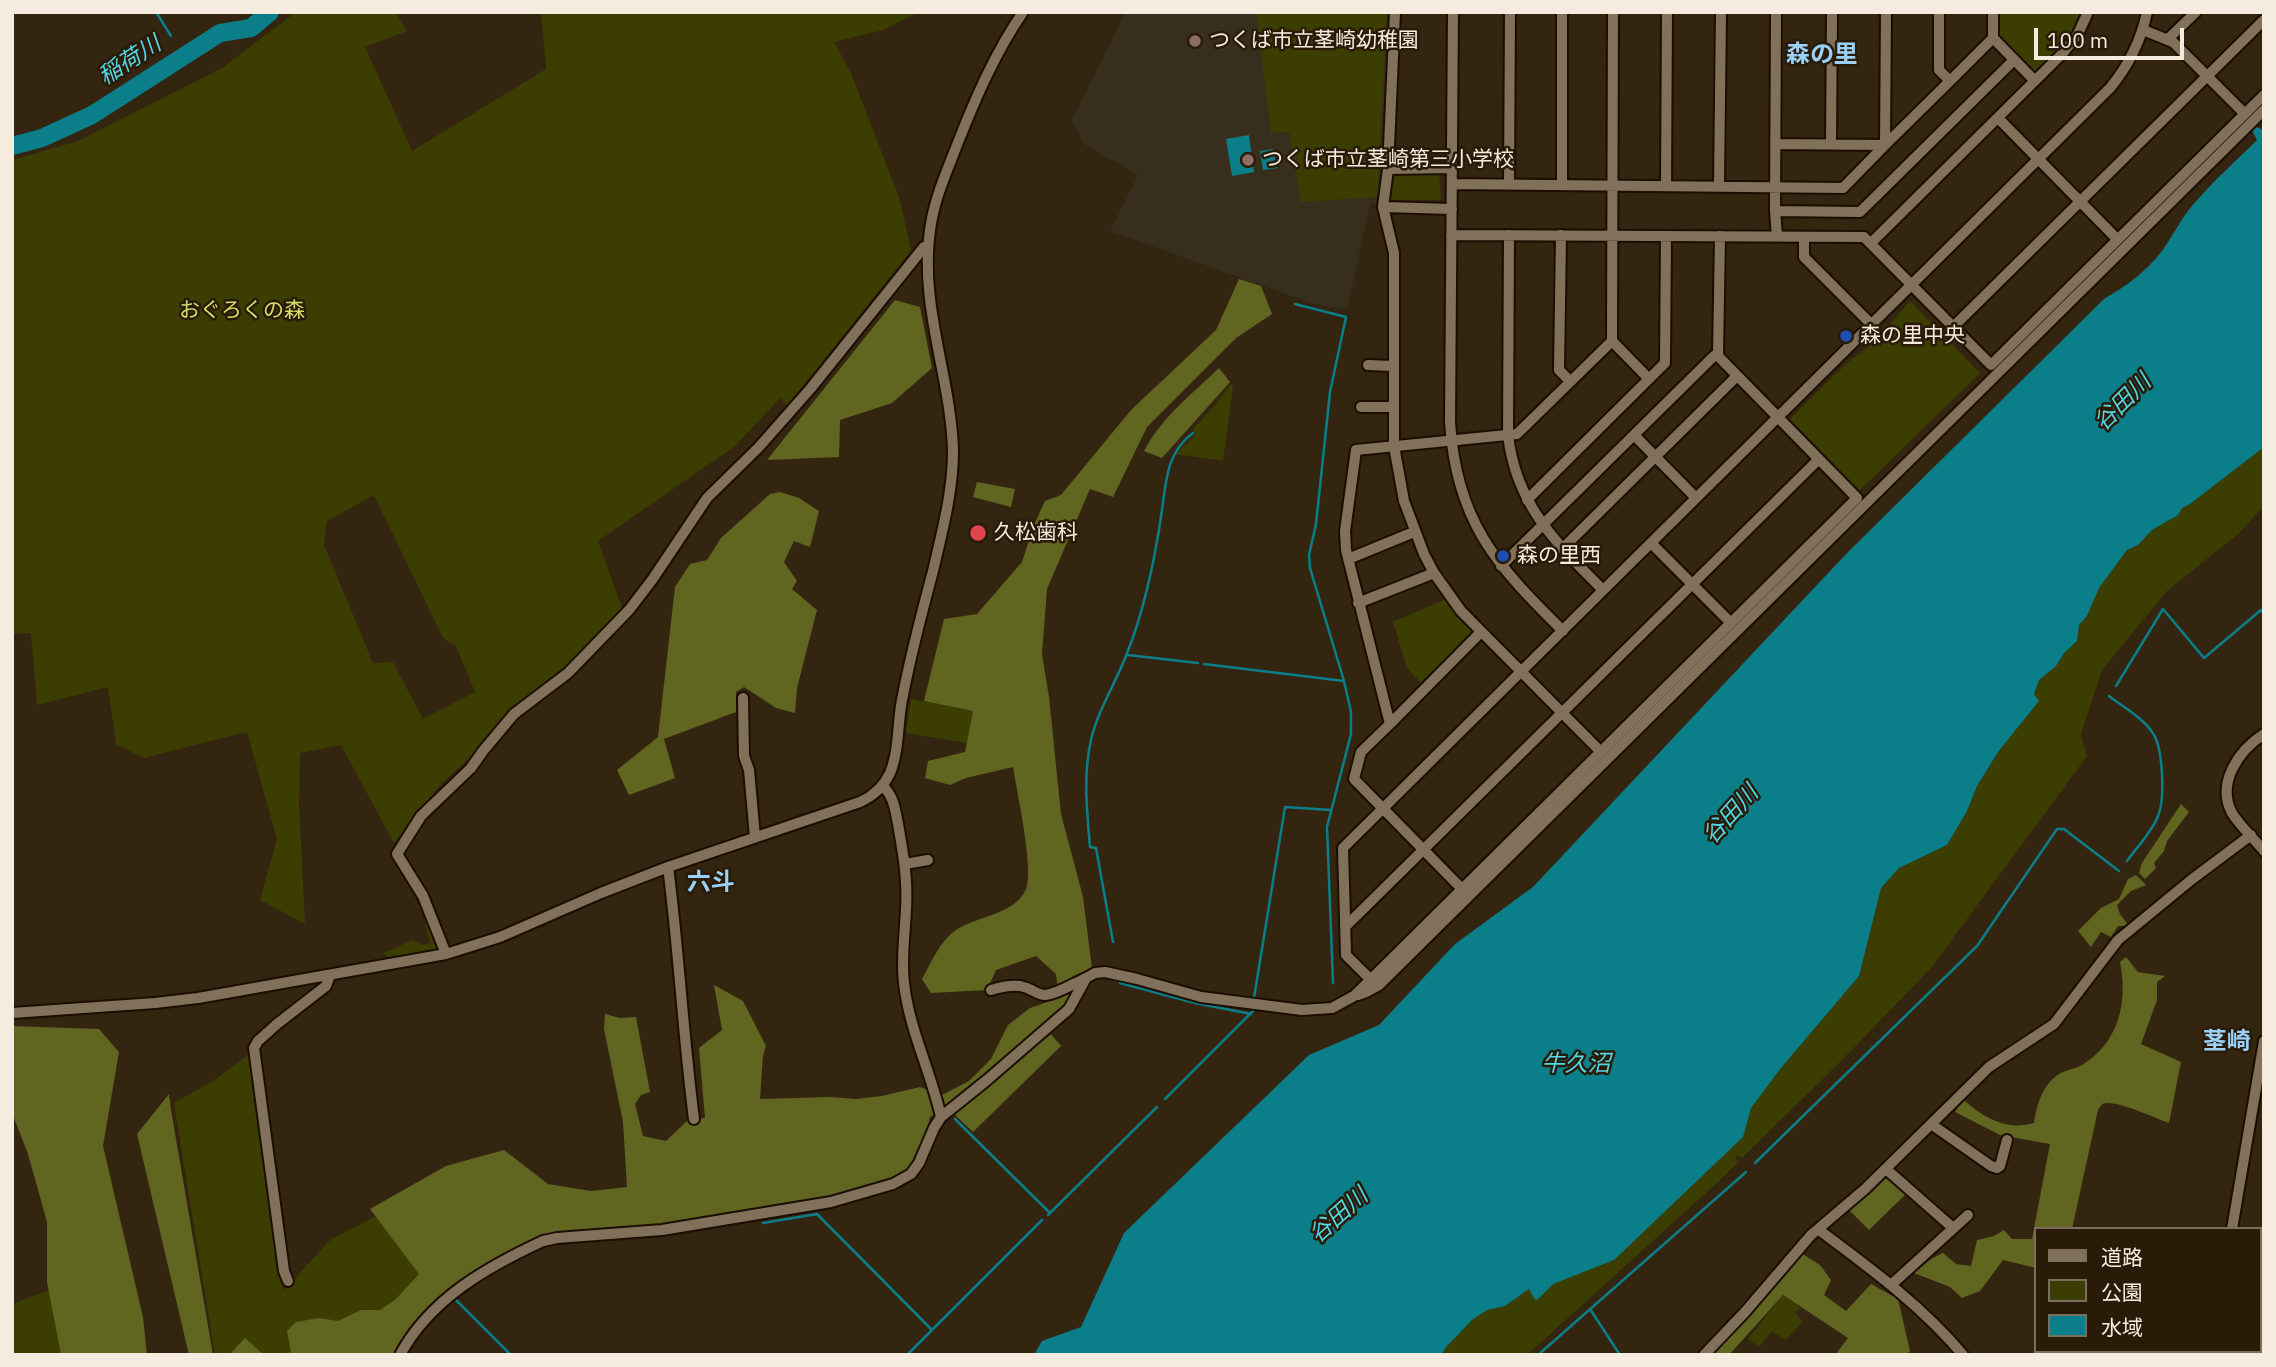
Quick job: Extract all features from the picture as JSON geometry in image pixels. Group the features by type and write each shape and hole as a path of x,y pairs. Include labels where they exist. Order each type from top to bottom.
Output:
{"street":[{"path":"12,1013 166,1002 446,954 500,937 668,867 860,802 883,786 892,767 902,698 940,540 952,476 953,448 949,408 928,288 928,247 932,216 946,172 981,89 1000,48 1023,12"},
{"path":"1395,12 1388,169 1383,207 1394,253 1394,446 1404,501 1434,572 1461,611 1600,751"},
{"path":"1453,12 1452,441 1459,483 1483,540 1501,566 1563,631"},
{"path":"1509,184 1510,12"},
{"path":"1562,12 1562,185"},
{"path":"1614,12 1612,341 1649,379"},
{"path":"1666,185 1667,12"},
{"path":"1719,185 1721,12"},
{"path":"1776,12 1777,236"},
{"path":"1831,144 1832,12"},
{"path":"1885,145 1886,12"},
{"path":"1939,12 1939,70 1950,81"},
{"path":"1993,12 1993,38 2035,81"},
{"path":"1871,243 2071,44 2088,12"},
{"path":"1370,979 1346,955 1343,848 2039,160 2121,75 2143,30 2147,12"},
{"path":"2168,39 2196,12"},
{"path":"1953,327 2264,20"},
{"path":"2143,30 2168,39 2245,114"},
{"path":"1452,184 1843,188 1993,38"},
{"path":"1775,211 1860,212 2014,60"},
{"path":"1451,235 1864,237 1991,365 2264,95"},
{"path":"991,990 1000,987 1024,987 1037,993 1049,994 1095,972 1105,972 1201,996 1309,1011 1332,1008 1379,985 2264,110"},
{"path":"1998,118 2118,239"},
{"path":"1775,144 1885,145"},
{"path":"1388,169 1452,168"},
{"path":"1383,207 1451,209"},
{"path":"1509,235 1508,435 1512,460 1527,500 1542,526 1603,590"},
{"path":"1561,235 1559,370 1570,381"},
{"path":"1527,500 1665,363 1665,236"},
{"path":"1354,996 1857,498 1718,356 1720,236"},
{"path":"1804,236 1804,257 1872,325"},
{"path":"446,954 423,896 397,854 421,816 471,768 514,714 568,673 629,610 707,498 759,447 811,388 924,247"},
{"path":"1391,724 1348,559 1345,531 1356,450 1519,432 1612,341"},
{"path":"1501,566 1714,356 1718,356"},
{"path":"1368,365 1392,366"},
{"path":"1562,549 1737,376"},
{"path":"1361,407 1393,407"},
{"path":"1634,435 1696,498"},
{"path":"1346,928 1819,459"},
{"path":"1348,559 1415,532"},
{"path":"1651,543 1730,622"},
{"path":"1358,603 1434,572"},
{"path":"1461,888 1354,779 1361,752 1481,632"},
{"path":"743,698 744,755 749,769 755,837"},
{"path":"2264,734 2250,744 2229,775 2226,792 2232,812 2264,851"},
{"path":"883,786 892,797 905,864 906,908 902,966 904,987 912,1024 941,1117"},
{"path":"1704,1355 1811,1235 1886,1168 1989,1067 2054,1024 2118,940 2251,835"},
{"path":"905,864 928,860"},
{"path":"668,867 694,1119"},
{"path":"288,1281 284,1271 254,1048 277,1024 326,986 330,975"},
{"path":"400,1355 418,1326 450,1295 543,1241 662,1230 831,1202 881,1189 911,1174 924,1155 941,1117 1069,1009 1086,978"},
{"path":"2232,1227 2264,1041"},
{"path":"1931,1124 1997,1168 2000,1166 2007,1140"},
{"path":"1886,1168 1953,1228"},
{"path":"1891,1285 1968,1215"},
{"path":"1819,1230 1891,1285 1935,1324 1964,1355"}],"shaded area":[{"name":"つくば市立茎崎第三小学校","path":"1125,12 1392,12 1380,203 1370,204 1347,310 1311,303 1110,231 1138,175 1084,144 1072,120"}],"green space":[{"name":"おぐろくの森","path":"296,12 395,12 407,31 365,47 412,151 546,69 541,12 919,12 883,30 834,42 851,73 900,200 911,251 787,406 781,397 735,446 598,541 622,608 554,680 440,785 394,843 341,745 300,753 299,803 305,924 260,900 277,839 247,732 144,758 116,744 108,687 37,705 31,633 12,634 12,160 78,141 222,68","holes":["374,495 443,638 456,646 475,692 423,719 393,662 373,663 324,545 327,521"]},
{"path":"1256,12 1387,12 1377,197 1301,202 1289,132 1271,133"},
{"path":"1998,12 2083,12 2070,38 2034,75 1997,38"},
{"path":"1392,171 1439,171 1441,200 1390,200"},
{"path":"1239,279 1261,286 1272,314 1236,338 1147,427 1113,497 1090,489 1047,589 1042,654 1061,814 1083,897 1092,969 1066,1006 947,1107 930,1117 920,1157 896,1178 874,1187 812,1201 721,1217 525,1244 449,1290 410,1328 396,1355 277,1355 291,1352 287,1331 296,1322 319,1318 338,1321 361,1310 380,1310 395,1300 419,1274 370,1209 446,1166 504,1150 548,1184 591,1191 627,1187 623,1122 604,1029 605,1014 620,1018 636,1017 650,1092 641,1095 635,1104 643,1136 666,1141 687,1121 705,1118 699,1048 722,1030 714,985 743,1001 766,1046 760,1099 856,1099 920,1087 942,1095 969,1081 991,1059 1008,1025 1030,1008 1059,998 1056,974 1036,956 996,970 987,990 931,993 922,979 936,953 950,935 965,925 1016,903 1027,886 1028,876 1026,846 1013,767 966,778 950,785 925,778 928,761 965,752 973,711 924,701 944,619 977,614 1022,562 1045,501 1061,495 1131,410 1216,330"},
{"path":"895,300 920,307 932,368 892,403 840,420 839,457 767,460"},
{"path":"1910,301 1980,373 1858,492 1788,421 1848,362 1866,349"},
{"path":"1219,368 1230,382 1162,458 1144,451 1168,417"},
{"path":"1231,384 1233,387 1223,461 1176,454 1195,435 1193,429"},
{"path":"2264,447 2264,506 2239,533 2167,591 2102,670 2081,734 2087,756 1931,968 1742,1158 1737,1155 1735,1159 1738,1162 1719,1181 1527,1355 1441,1355 1471,1320 1487,1310 1505,1306 1530,1289 1538,1299 1546,1290 1743,1137 1751,1108 1781,1068 1859,976 1881,888 1899,868 1947,845 1998,752 2039,701 2034,694 2039,680 2056,666 2064,653 2077,641 2079,625 2087,616 2099,588 2127,550 2138,545 2152,530 2178,515 2182,508"},
{"path":"977,482 1015,489 1011,507 973,497"},
{"path":"780,492 799,498 819,511 810,547 794,541 784,562 797,581 792,589 817,610 797,688 795,713 776,708 744,687 736,692 736,712 664,739 675,778 629,795 617,770 658,737 675,587 690,564 707,560 721,538 770,494"},
{"path":"1446,599 1473,631 1422,684 1407,668 1393,622"},
{"path":"911,699 973,711 967,743 906,733"},
{"path":"2181,804 2189,812 2154,863 2156,868 2145,879 2139,873 2142,863"},
{"path":"2136,875 2146,885 2131,891 2117,905 2129,926 2118,926 2111,937 2101,932 2091,947 2078,931 2101,908 2119,899 2128,879"},
{"path":"430,923 439,947 437,949 388,958 384,953 412,940 423,945 430,943 425,924"},
{"path":"2126,957 2138,972 2165,976 2157,982 2157,1000 2141,1044 2181,1062 2169,1123 2121,1105 2101,1105 2072,1227 2035,1227 2035,1268 2003,1260 1980,1291 1962,1298 1950,1287 1914,1273 1943,1253 1956,1264 1971,1266 1977,1240 1994,1236 2004,1230 2012,1239 2032,1239 2050,1144 2000,1135 1955,1112 1963,1099 1996,1121 2014,1125 2034,1123 2039,1101 2050,1082 2061,1073 2080,1066 2095,1056 2112,1033 2118,1020 2123,992 2120,962"},
{"path":"12,1026 99,1029 119,1052 103,1146 143,1317 147,1355 61,1355 47,1282 47,1222 28,1154 12,1113"},
{"path":"1051,1034 1061,1046 973,1132 953,1113"},
{"path":"251,1053 279,1273 284,1290 331,1239 387,1211 449,1290 410,1328 396,1355 215,1355 174,1103 213,1081"},
{"path":"169,1094 213,1355 189,1355 137,1134"},
{"path":"1886,1172 1907,1193 1869,1230 1849,1210"},
{"path":"1801,1253 1820,1265 1831,1280 1824,1295 1846,1311 1871,1284 1898,1299 1910,1351 1906,1355 1835,1355 1848,1338 1783,1295 1729,1355 1709,1355"},
{"path":"49,1290 61,1355 12,1355 12,1304"},
{"path":"1783,1295 1801,1308 1795,1313 1803,1322 1785,1340 1772,1331 1759,1347 1748,1339"},
{"path":"245,1338 264,1355 229,1355"}],"water":[{"name":"牛久沼","path":"2256,127 2264,130 2264,447 2182,508 2178,515 2152,530 2138,545 2127,550 2099,588 2087,616 2079,625 2077,641 2064,653 2056,666 2039,680 2034,694 2039,701 1998,752 1947,845 1899,868 1881,888 1859,976 1781,1068 1751,1108 1743,1137 1614,1260 1553,1284 1538,1299 1535,1300 1529,1289 1505,1306 1487,1310 1472,1320 1441,1355 1034,1355 1042,1341 1081,1327 1124,1233 1309,1055 1379,1025 1455,944 1533,887 1847,553 2104,299 2149,266 2192,206 2257,140 2252,130"},
{"path":"1249,135 1254,172 1232,176 1226,139"},
{"path":"1273,149 1277,168 1263,170 1260,151"}],"waterway":[{"path":"156,12 171,36"},
{"name":"稲荷川","path":"12,146 42,138 92,115 220,33 251,28 270,12"},
{"path":"1295,304 1346,317 1330,392 1316,524 1309,555 1310,568 1351,712 1351,734 1327,827 1333,983"},
{"path":"1113,942 1096,848 1090,847 1086,793 1091,740 1133,638 1144,602 1169,467 1178,449 1193,433"},
{"path":"2116,686 2163,609 2204,658 2261,610 2264,613"},
{"path":"1128,655 1198,663"},
{"path":"1204,664 1344,681"},
{"path":"2109,696 2150,729 2157,742 2161,763 2162,799 2158,816 2127,861"},
{"path":"1254,998 1285,807 1331,810"},
{"path":"1755,1163 1977,946 2057,829 2064,829 2119,871"},
{"path":"1120,983 1195,1003 1251,1014"},
{"path":"1165,1099 1253,1011"},
{"path":"1048,1215 1157,1107"},
{"path":"955,1119 1050,1213"},
{"path":"1538,1355 1746,1172"},
{"path":"763,1223 817,1214 932,1330"},
{"path":"907,1355 1042,1220"},
{"path":"455,1299 511,1355"},
{"path":"1590,1309 1620,1355"}],"place":[{"name":"つくば市立茎崎幼稚園","path":"1195,41"},
{"name":"つくば市立茎崎第三小学校","path":"1248,160"},
{"name":"森の里中央","path":"1846,336"},
{"name":"久松歯科","path":"978,533"},
{"name":"森の里西","path":"1503,556"}],"district":[{"name":"森の里","path":"1822,55"},
{"name":"六斗","path":"711,883"},
{"name":"茎崎","path":"2227,1042"}],"water label":[{"name":"谷田川","path":"2123,403"},
{"name":"谷田川","path":"1731,815"},
{"name":"谷田川","path":"1339,1216"}]}
